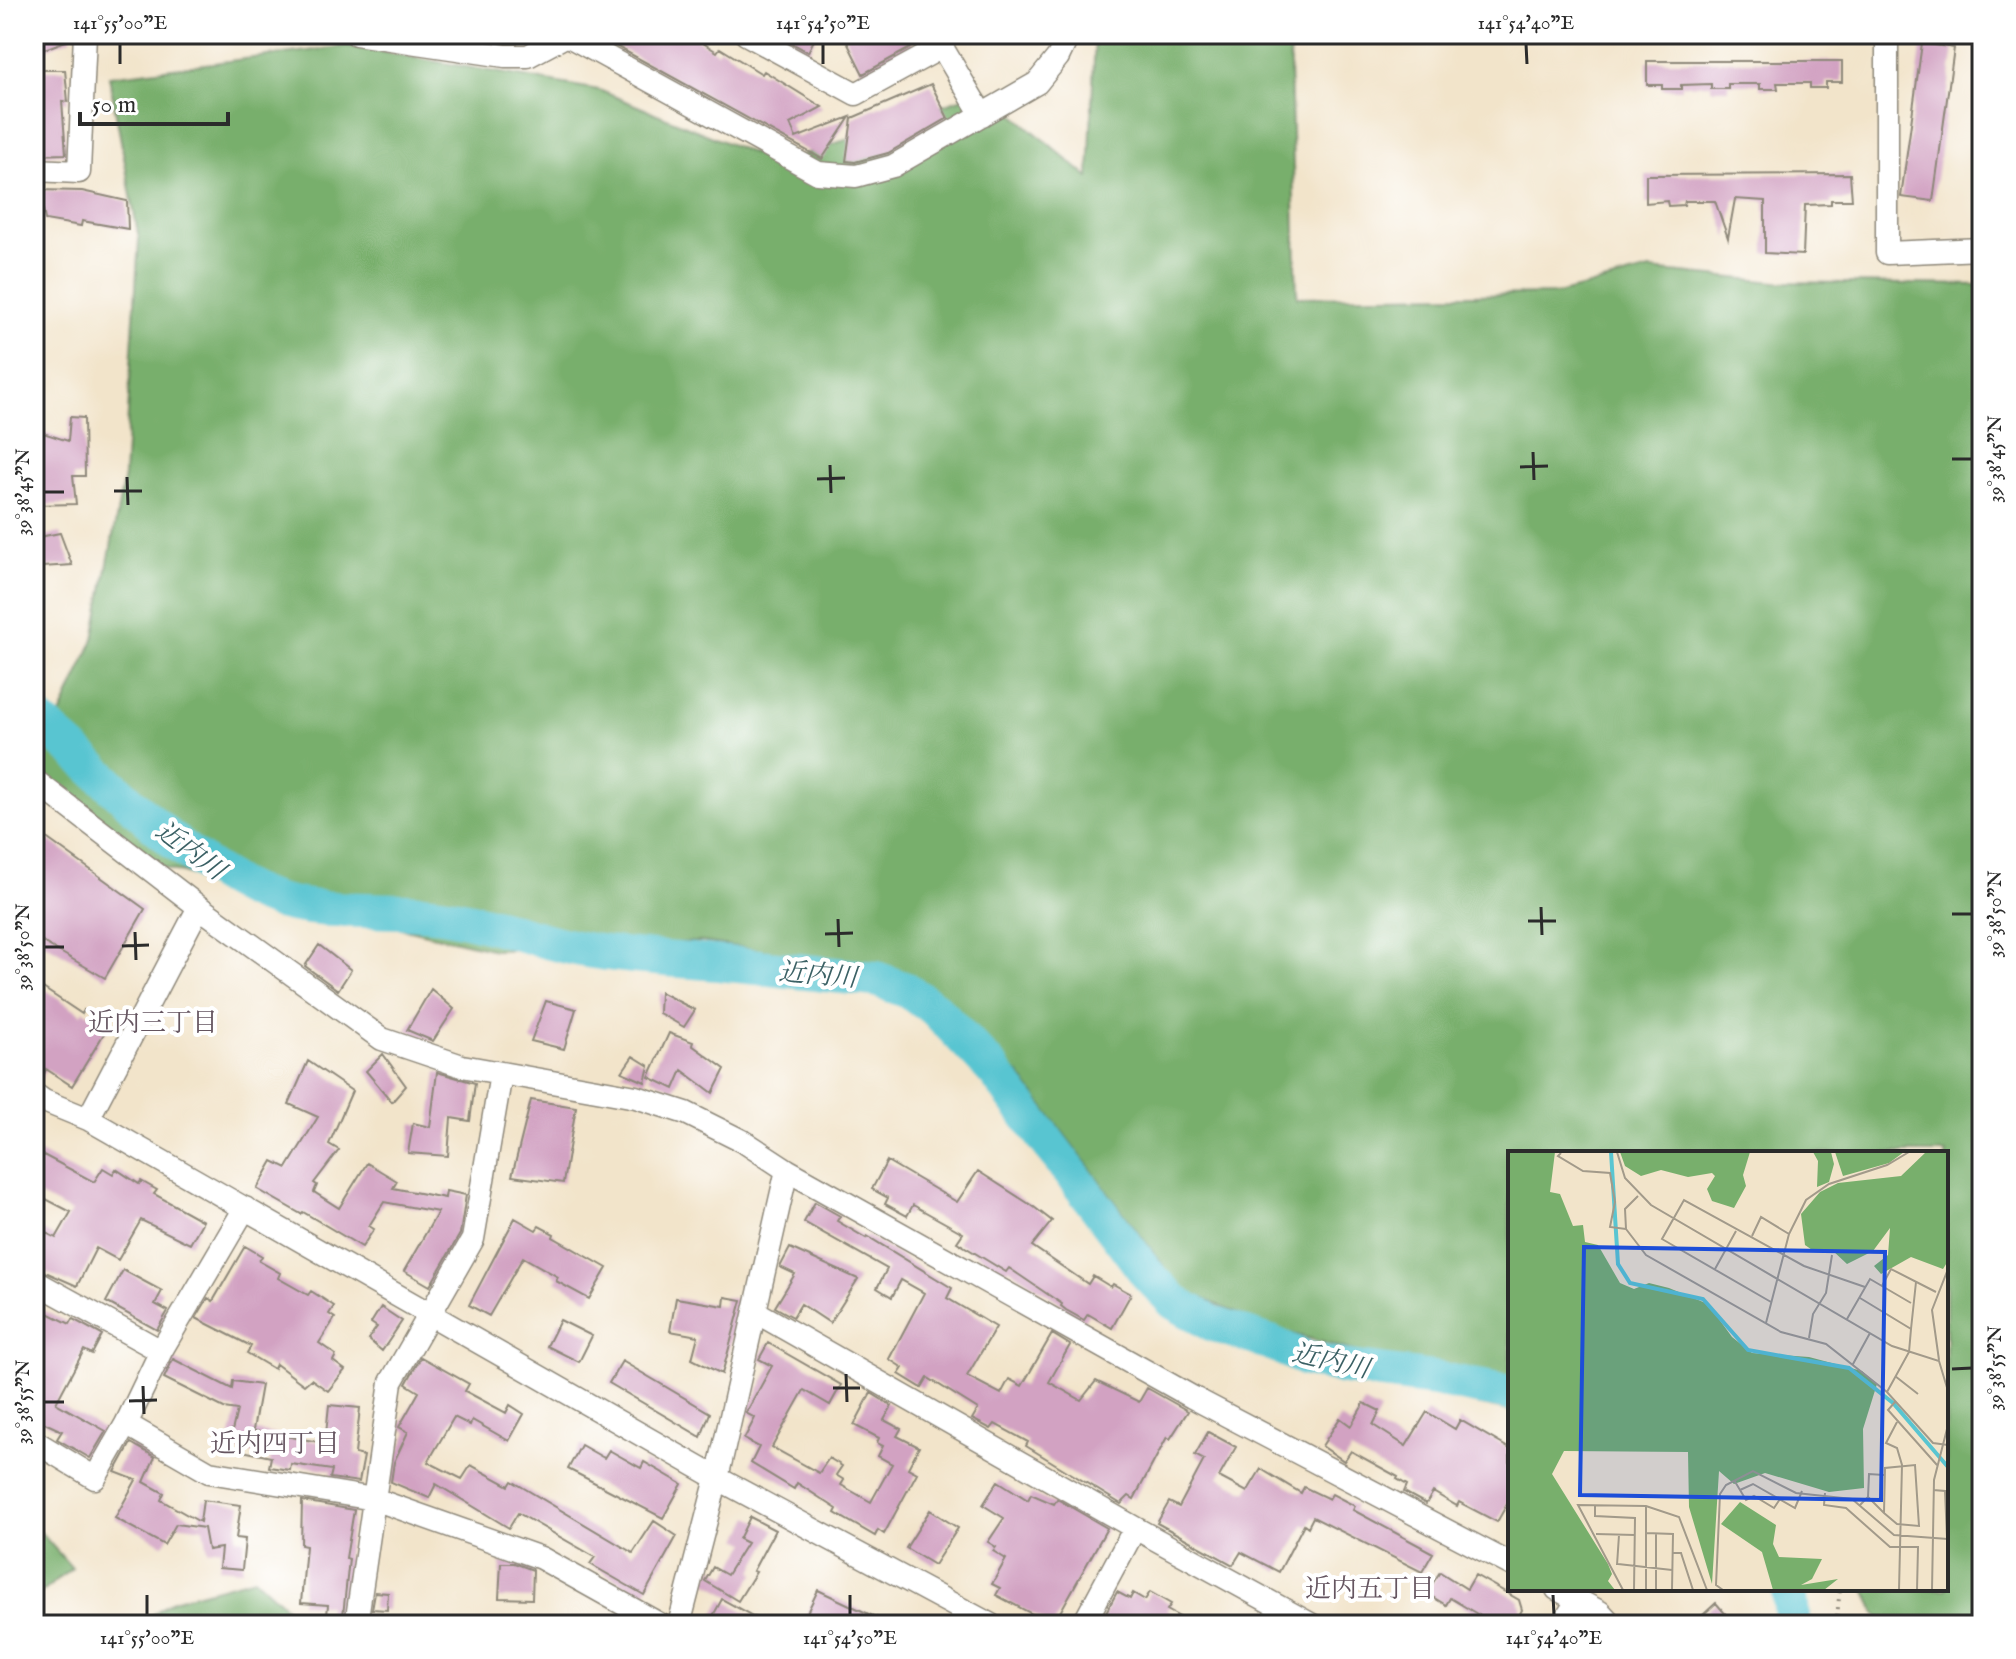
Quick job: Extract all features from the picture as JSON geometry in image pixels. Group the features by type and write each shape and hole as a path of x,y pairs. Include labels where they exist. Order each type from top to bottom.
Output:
{"street":[{"path":"34,170 79,172 85,34"},
{"path":"528,56 535,34"},
{"path":"746,34 856,94 939,41 982,115"},
{"path":"366,35 505,56 528,56 567,35 818,173 856,176 893,166 1037,83 1058,57 1069,34"},
{"path":"1887,34 1887,253 1982,249"},
{"path":"34,780 199,907 382,1039 462,1066 636,1097 686,1113 746,1143 787,1170 1192,1397 1508,1563"},
{"path":"88,1119 199,907"},
{"path":"356,1625 391,1382 473,1239 501,1074"},
{"path":"34,1094 88,1119 717,1478 991,1625"},
{"path":"679,1625 708,1503 717,1478 787,1170"},
{"path":"34,1441 95,1478 126,1424 161,1351 245,1208"},
{"path":"34,1281 161,1351"},
{"path":"756,1312 1312,1625"},
{"path":"126,1424 209,1472 374,1499 541,1558 661,1625"},
{"path":"1083,1625 1135,1528"},
{"path":"1561,1591 1600,1612 1612,1625"},
{"path":"1562,1625 1578,1600"}],"path":[{"path":"1836,1625 1840,1591"}],"green space":[{"path":"1095,34 1289,34 1297,297 1557,294 1650,270 1776,282 1982,285 1982,1625 1886,1625 1875,1612 1866,1591 1948,1591 1948,1151 1508,1151 1508,1411 1442,1397 1364,1354 1268,1327 1181,1289 1018,1073 878,966 701,942 495,950 302,905 138,861 35,772 94,639 124,476 139,239 109,76 347,46 599,90 778,164 985,90 1089,178"},
{"path":"34,1525 72,1568 34,1598"},
{"path":"254,1578 305,1625 138,1625 173,1600"}],"building":[{"path":"34,34 71,34 71,39 34,53"},
{"path":"594,34 689,34 717,52 720,48 822,107 790,124 796,138 850,117 822,159"},
{"path":"775,34 817,34 808,52"},
{"path":"843,34 908,34 914,46 863,74"},
{"path":"1922,43 1954,48 1933,201 1901,197"},
{"path":"1647,61 1842,61 1842,82 1826,82 1826,88 1810,88 1810,83 1777,83 1778,89 1760,89 1760,84 1728,84 1728,89 1711,89 1711,84 1662,89 1662,85 1647,85"},
{"path":"34,70 65,70 68,102 62,101 66,154 34,155"},
{"path":"931,84 948,118 888,153 855,162 846,161 852,118"},
{"path":"1850,174 1852,200 1805,205 1803,255 1765,253 1765,201 1735,199 1728,238 1715,201 1685,201 1684,205 1668,206 1667,201 1646,203 1646,175"},
{"path":"39,190 82,191 127,201 128,229 82,221 81,226 45,220"},
{"path":"70,417 84,418 85,476 73,476 76,504 34,505 34,430 68,441"},
{"path":"60,533 72,565 42,567 34,538"},
{"path":"34,829 145,909 105,978 34,937"},
{"path":"319,945 351,970 338,990 305,966"},
{"path":"43,988 108,1027 72,1086 46,1069 40,1082 34,1080 34,989 40,993"},
{"path":"431,989 454,1009 433,1041 407,1030"},
{"path":"660,992 695,1010 684,1027 659,1013"},
{"path":"546,1001 576,1009 564,1049 531,1041"},
{"path":"669,1033 693,1042 692,1045 725,1069 713,1093 682,1070 674,1089 649,1077"},
{"path":"383,1054 406,1086 392,1102 366,1071"},
{"path":"633,1056 649,1066 645,1082 622,1072"},
{"path":"308,1061 352,1091 329,1144 339,1150 314,1183 317,1185 314,1192 339,1208 367,1163 397,1181 393,1188 445,1198 446,1191 466,1195 460,1234 430,1286 404,1271 438,1212 384,1202 369,1226 374,1229 362,1247 257,1189 273,1161 287,1168 318,1117 289,1104"},
{"path":"437,1072 475,1083 470,1121 451,1118 448,1156 408,1153 413,1123 430,1127"},
{"path":"531,1100 576,1107 563,1183 512,1176"},
{"path":"34,1150 94,1182 103,1168 113,1174 116,1169 139,1184 141,1181 157,1190 154,1194 203,1221 190,1244 141,1220 118,1260 96,1248 77,1286 34,1267 34,1227 56,1238 71,1212 34,1193"},
{"path":"887,1161 957,1202 978,1171 1034,1207 1052,1221 1032,1246 1088,1284 1093,1276 1131,1294 1112,1328 1088,1314 1084,1320 1066,1310 1062,1304 1009,1268 1006,1272 957,1242 963,1233 913,1205 907,1216 885,1204 888,1198 872,1189"},
{"path":"815,1202 840,1216 837,1221 952,1288 947,1298 996,1327 967,1376 1001,1394 1009,1379 1022,1386 1052,1334 1070,1345 1049,1382 1081,1400 1096,1381 1139,1402 1147,1388 1188,1411 1170,1439 1167,1437 1134,1499 1129,1496 1121,1504 1026,1446 1028,1442 995,1424 991,1429 972,1419 978,1409 928,1378 922,1388 899,1374 903,1368 889,1359 924,1293 901,1280 892,1297 877,1288 887,1269 804,1222"},
{"path":"515,1218 536,1230 539,1226 554,1234 553,1237 607,1268 589,1299 556,1281 558,1277 523,1257 489,1316 469,1305"},
{"path":"245,1246 262,1256 259,1261 280,1273 278,1278 308,1295 311,1291 334,1306 329,1314 335,1318 319,1343 336,1355 333,1361 345,1370 328,1391 311,1379 304,1385 276,1364 274,1369 247,1353 251,1346 196,1318 208,1298 213,1301"},
{"path":"790,1248 858,1279 830,1323 801,1304 793,1317 775,1307 795,1274 780,1267"},
{"path":"123,1270 162,1291 155,1304 168,1311 157,1330 106,1302"},
{"path":"725,1297 742,1300 722,1374 692,1359 698,1336 670,1331 676,1298 724,1306"},
{"path":"34,1306 70,1324 73,1319 102,1335 92,1354 84,1350 56,1403 106,1431 90,1458 57,1439 62,1431 34,1418"},
{"path":"381,1307 402,1321 382,1351 368,1339 377,1327 371,1323"},
{"path":"560,1320 592,1336 579,1362 547,1346"},
{"path":"768,1343 841,1385 830,1405 804,1390 772,1447 819,1473 829,1458 842,1466 836,1475 844,1480 841,1485 871,1502 892,1464 878,1456 883,1446 877,1443 879,1438 854,1425 871,1393 892,1406 884,1420 901,1429 897,1436 919,1447 908,1468 917,1473 884,1534 878,1530 875,1536 835,1513 837,1509 797,1483 794,1489 751,1463 759,1447 744,1439 755,1418 746,1413 772,1366 759,1359"},
{"path":"421,1357 469,1384 465,1391 506,1413 510,1405 524,1414 509,1441 472,1420 470,1425 454,1417 428,1462 462,1479 471,1465 509,1486 512,1481 633,1553 654,1521 677,1536 644,1595 590,1564 595,1557 518,1513 509,1528 436,1484 429,1498 391,1482 394,1462 408,1432 399,1427 419,1392 406,1384"},
{"path":"173,1359 232,1389 233,1381 261,1385 253,1430 256,1431 325,1443 329,1405 360,1408 355,1454 364,1456 359,1482 330,1478 332,1470 291,1464 290,1470 269,1467 271,1457 228,1448 237,1410 224,1408 164,1378"},
{"path":"622,1361 710,1413 701,1437 609,1383"},
{"path":"1364,1403 1380,1411 1373,1425 1406,1446 1427,1412 1455,1429 1460,1420 1508,1448 1508,1503 1497,1522 1459,1502 1457,1506 1433,1492 1426,1504 1404,1492 1407,1485 1398,1477 1351,1451 1344,1461 1322,1446 1340,1418 1351,1426"},
{"path":"1208,1432 1236,1447 1219,1477 1247,1492 1261,1469 1301,1493 1304,1487 1329,1499 1332,1494 1355,1506 1353,1510 1433,1553 1422,1572 1313,1517 1308,1527 1304,1524 1279,1572 1241,1552 1233,1565 1157,1523 1169,1502 1179,1507 1204,1460 1195,1455"},
{"path":"131,1443 155,1457 144,1482 164,1493 161,1500 200,1522 203,1500 241,1505 236,1538 245,1539 242,1570 219,1568 221,1548 208,1550 204,1528 176,1524 164,1545 115,1518 136,1480 115,1472"},
{"path":"581,1445 604,1458 609,1450 641,1468 644,1462 682,1484 663,1518 568,1469"},
{"path":"998,1481 1028,1500 1031,1494 1054,1504 1057,1499 1107,1528 1053,1625 996,1595 1000,1588 992,1584 1006,1559 993,1551 996,1547 988,1542 1004,1518 983,1505"},
{"path":"302,1501 354,1510 346,1558 349,1559 342,1625 326,1625 328,1605 301,1603 306,1546 301,1545"},
{"path":"930,1510 958,1528 934,1565 906,1548"},
{"path":"750,1517 775,1530 753,1571 756,1572 738,1601 705,1581 713,1567 727,1575 747,1543 739,1539"},
{"path":"501,1563 514,1563 533,1570 532,1599 499,1598"},
{"path":"1440,1572 1467,1589 1475,1575 1519,1600 1522,1610 1514,1625 1496,1625 1450,1598 1446,1605 1426,1593"},
{"path":"818,1590 892,1625 801,1625"},
{"path":"375,1592 388,1593 387,1610 372,1609"},
{"path":"1117,1592 1130,1599 1133,1593 1145,1600 1150,1592 1171,1604 1167,1610 1194,1625 1099,1625"},
{"path":"722,1599 769,1625 708,1625"},
{"path":"1716,1603 1735,1625 1692,1625"}],"waterway":[{"name":"近内川","path":"34,717 191,854 219,874 273,900 320,908 441,914 599,952 876,979 906,990 935,1009 994,1071 1148,1275 1174,1302 1213,1324 1271,1343 1306,1359 1508,1393"},
{"name":"近内川","path":"1789,1591 1793,1625"}],"district":[{"name":"近内三丁目","path":"153,1022"},
{"name":"近内四丁目","path":"275,1443"},
{"name":"近内五丁目","path":"1370,1588"}]}
